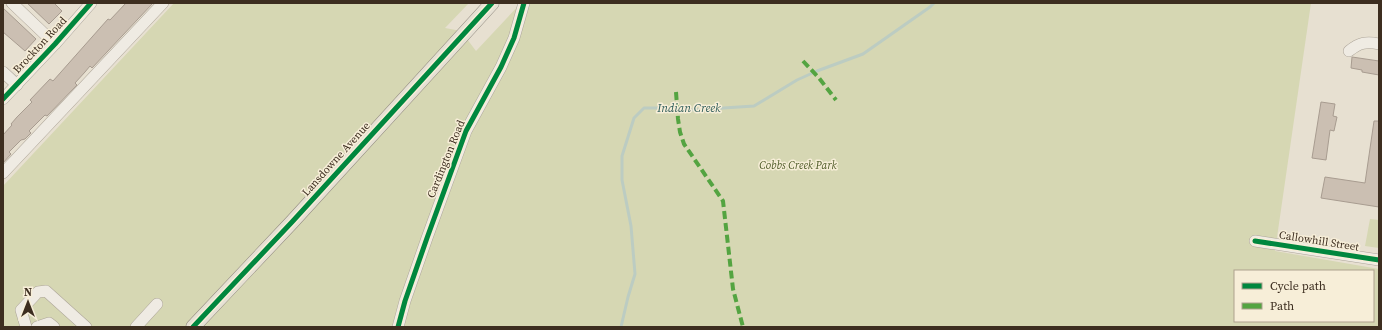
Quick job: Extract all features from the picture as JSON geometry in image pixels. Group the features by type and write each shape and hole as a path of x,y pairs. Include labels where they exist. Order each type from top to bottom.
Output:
{"main road":[{"name":"Lansdowne Avenue","path":"193,327 292,222 492,3"}],"street":[{"path":"12,3 55,44"},
{"name":"Brockton Road","path":"3,99 91,3"},
{"path":"3,173 163,3"},
{"name":"Cardington Road","path":"398,327 426,238 466,131 501,67 511,45 524,3"},
{"path":"1349,51 1362,42 1379,44"},
{"path":"3,72 17,85"},
{"name":"Callowhill Street","path":"1255,241 1379,260"},
{"path":"26,327 21,310 38,292 46,291 86,327"},
{"path":"136,327 157,304"},
{"path":"37,327 49,323 54,327"}],"green space":[{"name":"Cobbs Creek Park","path":"174,3 469,3 445,28 461,31 476,51 521,3 1311,3 1275,251 1379,269 1379,327 3,327 3,186"},
{"path":"1370,219 1379,220 1379,248 1365,246"}],"building":[{"path":"27,3 54,3 62,11 49,24"},
{"path":"126,3 153,3 92,68 90,66 75,83 77,85 47,116 45,115 29,131 31,133 25,139 21,140 9,152 11,154 3,163 3,135 12,125 11,124 32,102 30,100 50,79 53,81 108,19 110,20"},
{"path":"3,8 36,39 25,51 3,32"},
{"path":"1352,57 1379,61 1379,75 1362,72 1362,70 1351,68"},
{"path":"1321,102 1335,104 1333,116 1337,117 1334,131 1330,130 1326,160 1312,158"},
{"path":"1374,121 1379,121 1379,207 1321,198 1325,177 1365,183"}],"waterway":[{"name":"Indian Creek","path":"621,327 635,274 631,226 622,180 622,156 634,118 644,108 681,108 693,110 754,106 797,80 863,54 934,3"}],"marked path":[{"path":"803,61 819,78 836,100"},
{"path":"676,92 678,119 684,144 723,201 733,289 743,327"}],"cycle path":[{"path":"3,99 91,3"},
{"path":"193,327 292,222 492,3"},
{"path":"398,327 405,301 466,131 501,67 514,38 524,3"},
{"path":"1255,241 1379,260"}]}
